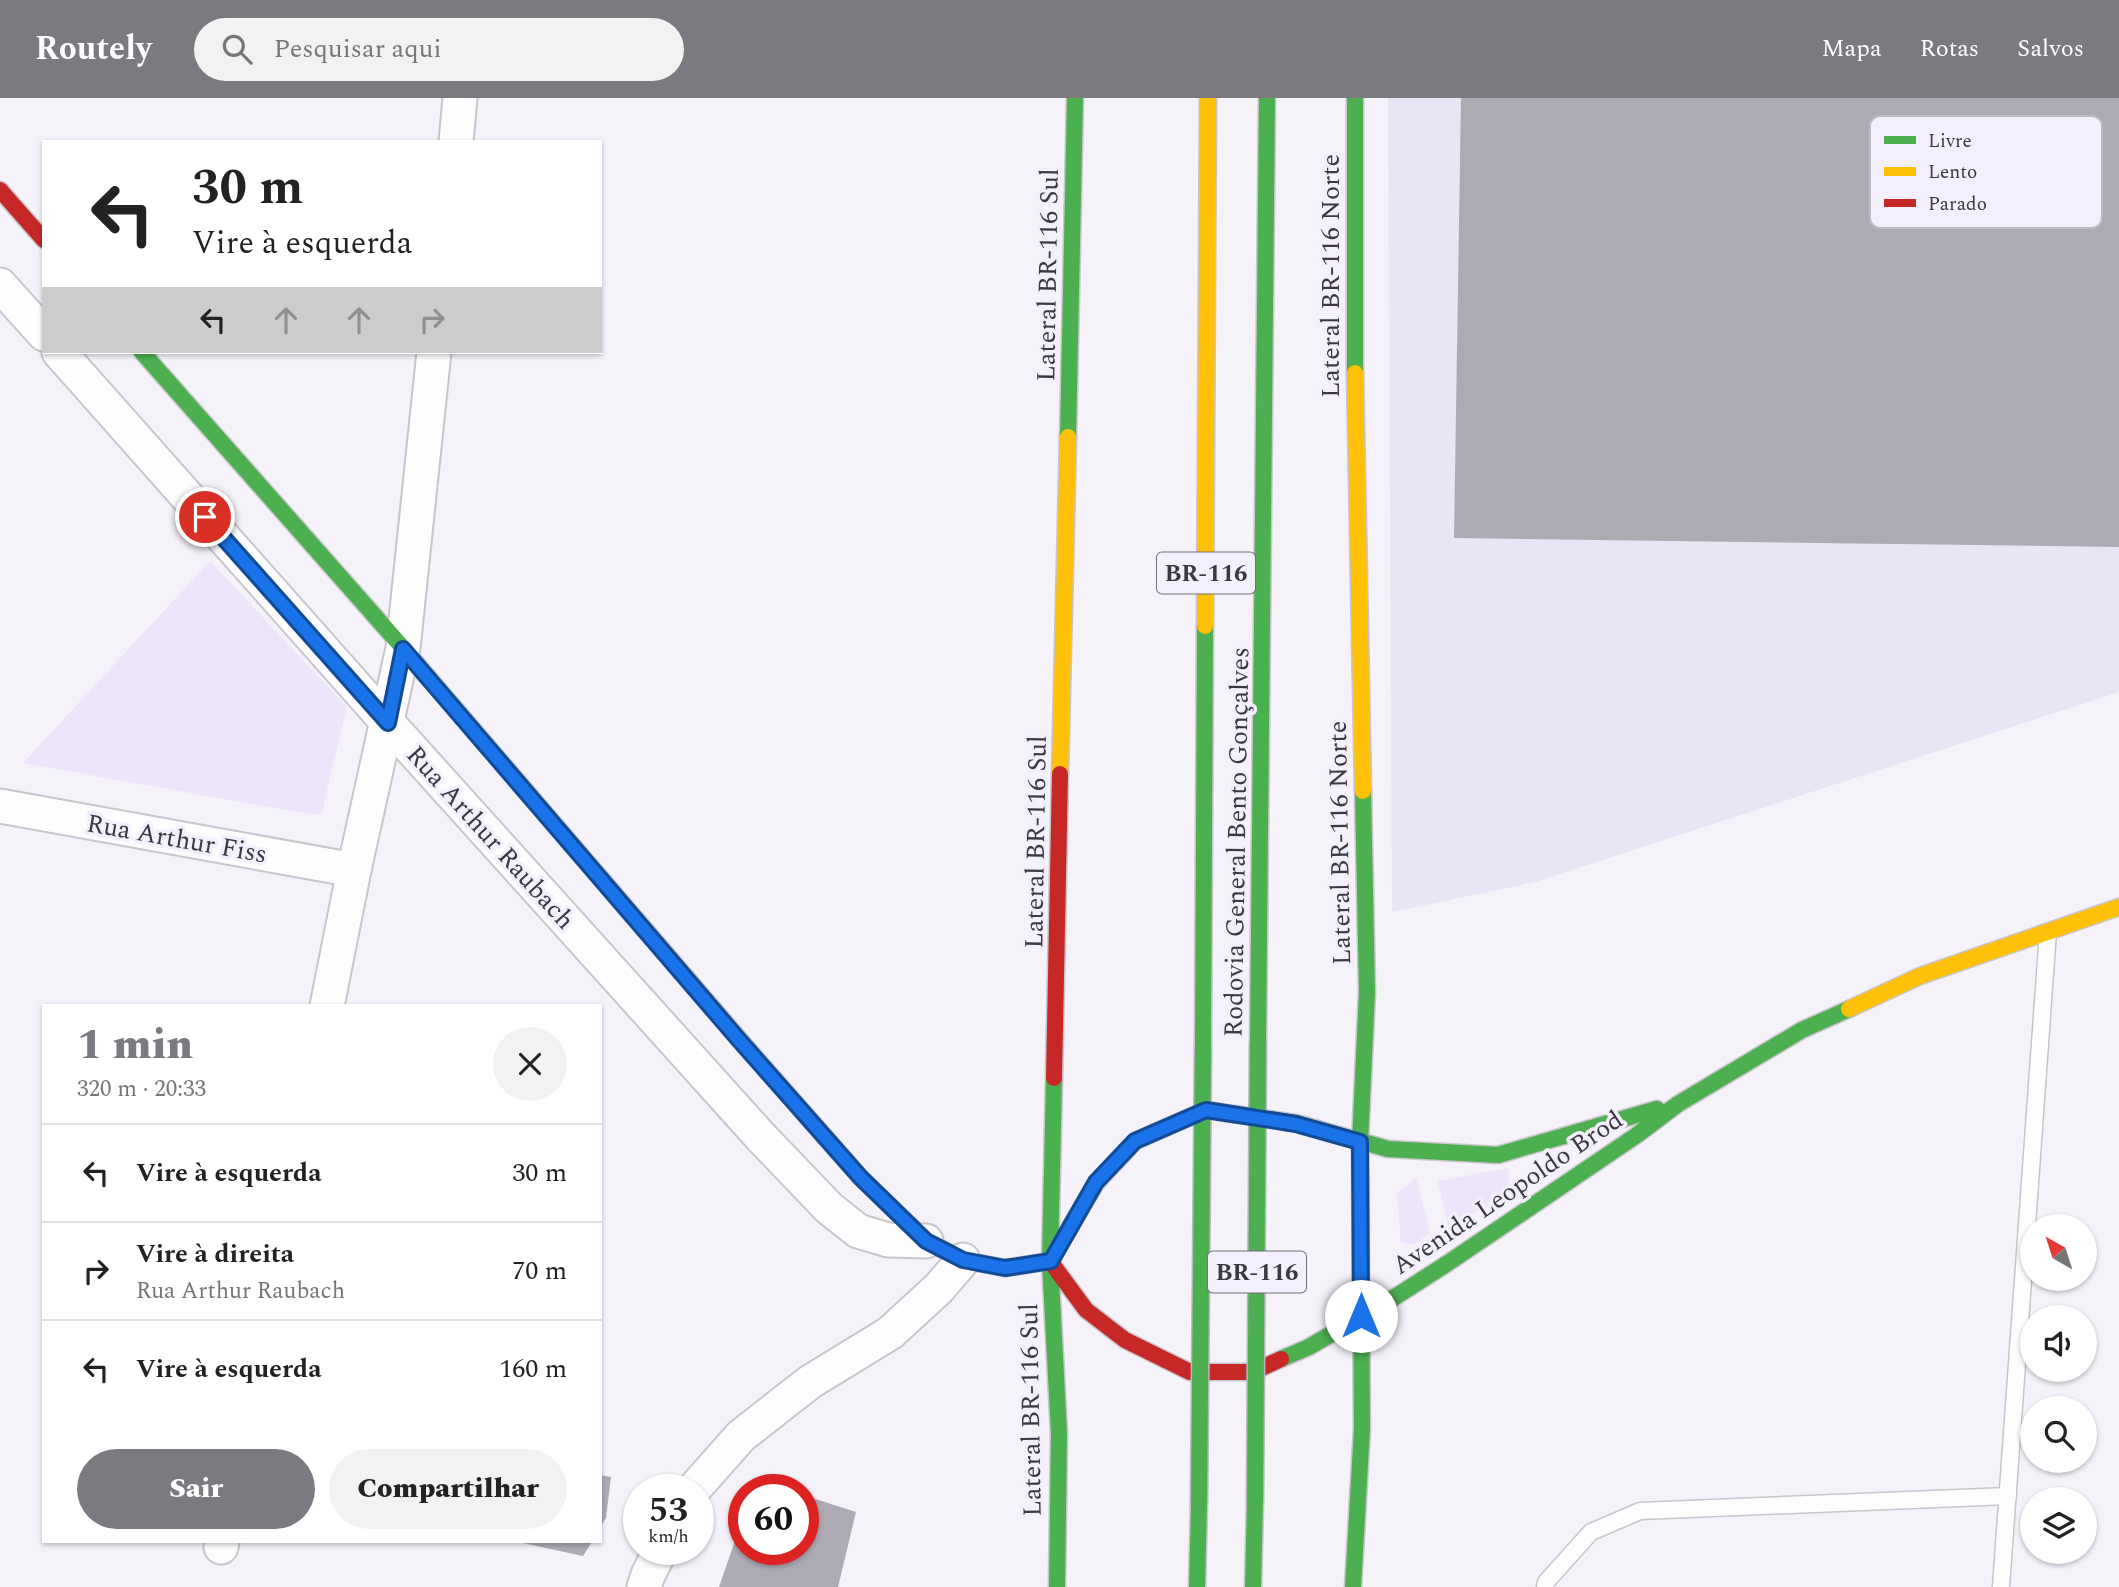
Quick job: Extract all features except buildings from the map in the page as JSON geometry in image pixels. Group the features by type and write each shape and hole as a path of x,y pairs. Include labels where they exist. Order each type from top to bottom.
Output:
{"main road":[{"name":"Lateral BR-116 Sul","path":"1057,1587 1059,1433 1051,1261 1076,98"},
{"name":"Rodovia General Bento Gonçalves","path":"1197,1587 1208,98"},
{"name":"Rodovia General Bento Gonçalves","path":"1253,1587 1267,98"},
{"name":"Lateral BR-116 Norte","path":"1353,1587 1362,1428 1360,1142 1367,992 1355,432 1355,98"},
{"path":"0,190 42,238"},
{"name":"Rua Arthur Raubach","path":"144,354 861,1178 926,1241 963,1260 1005,1268 1051,1261"},
{"name":"Avenida Leopoldo Brod","path":"1678,1104 1498,1155 1388,1149 1296,1124 1206,1110 1135,1141 1096,1182 1051,1261 1086,1310 1125,1340 1190,1372 1253,1372 1309,1347 1448,1263 1637,1135 1678,1104 1802,1030 1920,976 2119,907"}],"street":[{"path":"456,140 460,98"},
{"path":"0,285 37,314"},
{"name":"Rua Arthur Raubach","path":"62,354 388,723 761,1137 829,1208 858,1231 888,1240 926,1241"},
{"path":"327,1004 403,649 434,354"},
{"name":"Rua Arthur Fiss","path":"0,806 354,870"},
{"path":"707,1474 741,1436 810,1382 890,1333 939,1288 963,1260"},
{"path":"644,1587 653,1565"}],"lane":[{"path":"2001,1587 2048,932"},
{"path":"1545,1587 1546,1582 1591,1532 1640,1511 2008,1496"}],"shaded area":[{"path":"1388,98 2119,98 2119,692 1535,882 1392,912"},
{"path":"210,561 347,707 321,815 23,763"},
{"path":"1509,1168 1509,1195 1448,1226 1438,1181"},
{"path":"1416,1178 1430,1233 1415,1244 1401,1243 1397,1193"}],"traffic: fast":[{"path":"1068,437 1075,98"},
{"path":"1258,1042 1267,98"},
{"path":"1355,98 1355,373"},
{"path":"144,354 573,846"},
{"path":"1203,1047 1205,626"},
{"path":"1353,1587 1362,1428 1360,1142 1367,992 1363,791"},
{"path":"1281,1359 1309,1347 1448,1263 1637,1135 1678,1104 1802,1030 1849,1009"},
{"path":"1255,1502 1258,1042"},
{"path":"1199,1504 1203,1047"},
{"path":"753,1055 861,1178 926,1241 963,1260 1005,1268 1050,1261"},
{"path":"1054,1078 1050,1261 1059,1433 1057,1587"},
{"path":"1050,1261 1096,1183 1135,1141 1206,1110 1296,1123 1388,1149 1498,1155 1657,1109"},
{"path":"1253,1587 1255,1502"},
{"path":"1197,1587 1199,1504"}],"traffic: slow":[{"path":"1205,626 1208,98"},
{"path":"1355,373 1363,791"},
{"path":"1060,774 1068,437"},
{"path":"573,846 753,1055"},
{"path":"1849,1009 1920,976 2119,907"}],"traffic: jam":[{"path":"0,190 42,238"},
{"path":"1054,1078 1060,774"},
{"path":"1050,1261 1086,1310 1125,1340 1190,1372 1253,1372 1281,1359"}],"route":[{"path":"205,517 388,723 403,649 739,1040 861,1178 926,1241 963,1260 1005,1268 1051,1261 1096,1182 1135,1141 1206,1110 1296,1124 1360,1142 1361,1316"}]}
